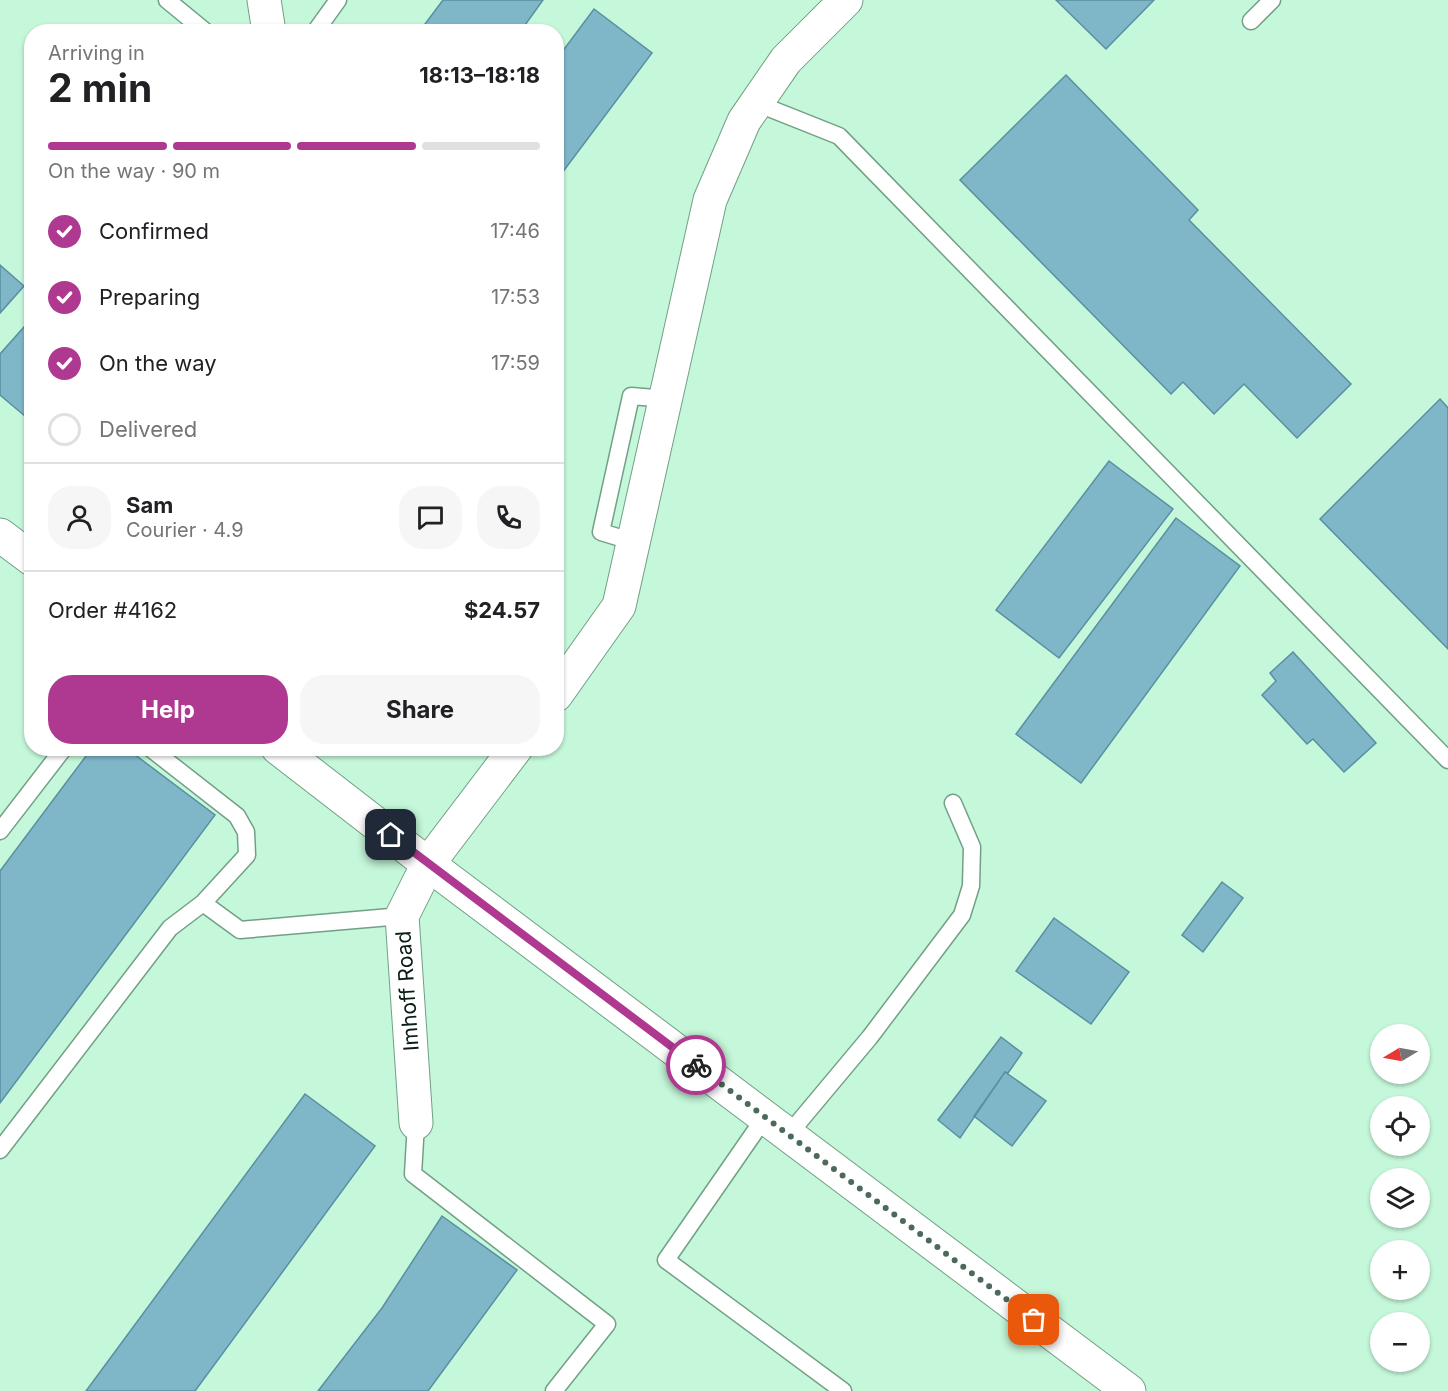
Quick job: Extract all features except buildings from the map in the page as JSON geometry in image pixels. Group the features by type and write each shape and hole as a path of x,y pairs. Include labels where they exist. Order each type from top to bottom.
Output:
{"street":[{"path":"264,0 268,24"},
{"path":"564,684 620,606 710,200 744,121 756,103 786,60 846,0"},
{"path":"0,535 24,553"},
{"path":"288,756 428,864 1129,1391"},
{"name":"Imhoff Road","path":"416,1123 402,916 428,864 510,756"}],"lane":[{"path":"167,0 196,24"},
{"path":"321,24 339,0"},
{"path":"1251,21 1272,0"},
{"path":"756,103 839,136 1448,760"},
{"path":"0,831 58,756"},
{"path":"0,1150 170,928 203,903 247,855 246,832 237,816 160,756"},
{"path":"843,1391 666,1260 777,1126 870,1036 962,915 971,886 972,847 953,803"},
{"path":"203,903 240,930 273,930 402,916"},
{"path":"416,1123 413,1174 607,1324 554,1391"}],"way so far":[{"path":"696,1065 1034,1320"}],"route":[{"path":"391,835 696,1065"}]}
